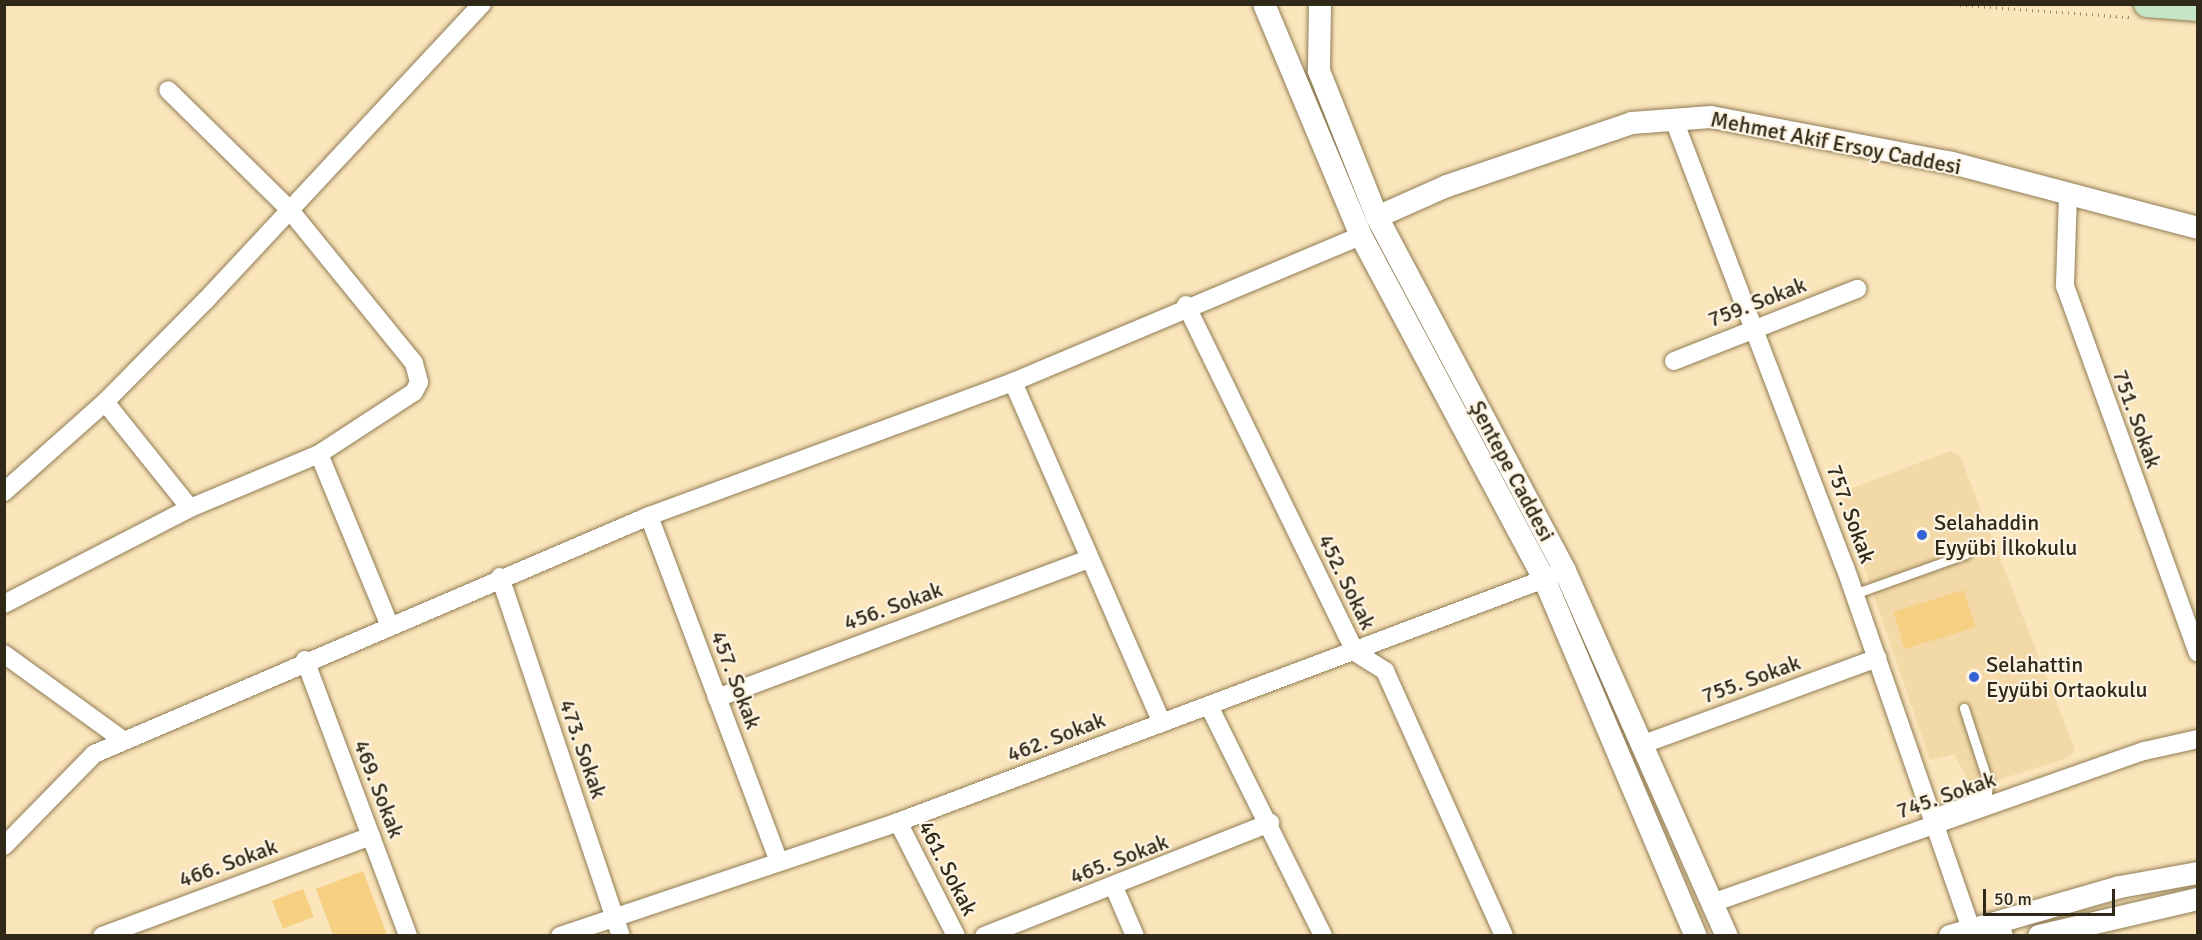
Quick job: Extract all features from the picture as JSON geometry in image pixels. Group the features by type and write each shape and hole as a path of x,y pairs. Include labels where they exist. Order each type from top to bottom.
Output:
{"main road":[{"path":"2143,11 2198,8"}],"street":[{"path":"4,492 105,402 482,4"},
{"path":"1264,4 1361,236 1545,581 1696,936"},
{"name":"Şentepe Caddesi","path":"1320,4 1319,71 1377,217 1565,571 1727,936"},
{"path":"4,604 190,508 320,454 414,392 418,374 288,208 168,90"},
{"name":"Mehmet Akif Ersoy Caddesi","path":"1377,217 1447,186 1622,126 1711,117 1952,163 2198,228"},
{"name":"757. Sokak","path":"1674,120 1756,326 1878,658 1971,929"},
{"name":"751. Sokak","path":"2068,194 2065,286 2198,653"},
{"path":"4,846 94,754 305,660 649,516 1013,382 1186,305 1361,236"},
{"name":"759. Sokak","path":"1674,361 1756,326 1857,289"},
{"name":"452. Sokak","path":"1186,305 1355,652 1385,671 1504,936"},
{"path":"1013,382 1087,560 1162,723"},
{"path":"105,402 190,508"},
{"path":"320,454 389,624"},
{"name":"457. Sokak","path":"649,516 779,861"},
{"name":"456. Sokak","path":"717,698 1087,560"},
{"name":"462. Sokak","path":"560,936 613,915 898,822 1162,723 1210,708 1545,581 1565,571"},
{"name":"473. Sokak","path":"500,577 621,936"},
{"path":"4,654 124,741"},
{"name":"755. Sokak","path":"1641,745 1878,658"},
{"name":"469. Sokak","path":"305,660 408,936"},
{"path":"1210,708 1270,824 1323,936"},
{"name":"745. Sokak","path":"1712,903 1934,819 2144,751 2198,740"},
{"name":"461. Sokak","path":"898,822 956,936"},
{"name":"465. Sokak","path":"984,936 1270,824"},
{"name":"466. Sokak","path":"102,936 371,836"},
{"path":"1950,936 1971,929 2001,928 2198,873"},
{"path":"1114,887 1136,936"},
{"path":"2038,936 2198,899"}],"lane":[{"path":"1854,594 1966,554"},
{"path":"1934,819 1987,794 1988,782 1964,708"}],"path":[{"path":"1948,4 2143,11"}],"shaded area":[{"name":"Selahattin Eyyübi Ortaokulu","path":"1950,451 1960,456 2075,750 2068,758 1972,788 1954,754 1930,760 1842,502 1847,490"},
{"path":"1964,590 1975,627 1905,649 1893,612"},
{"path":"363,871 387,935 333,935 316,889"},
{"path":"303,889 314,917 283,929 272,901"}],"place":[{"name":"Selahaddin Eyyübi İlkokulu","path":"1922,535"},
{"name":"Selahattin Eyyübi Ortaokulu","path":"1974,677"}]}
